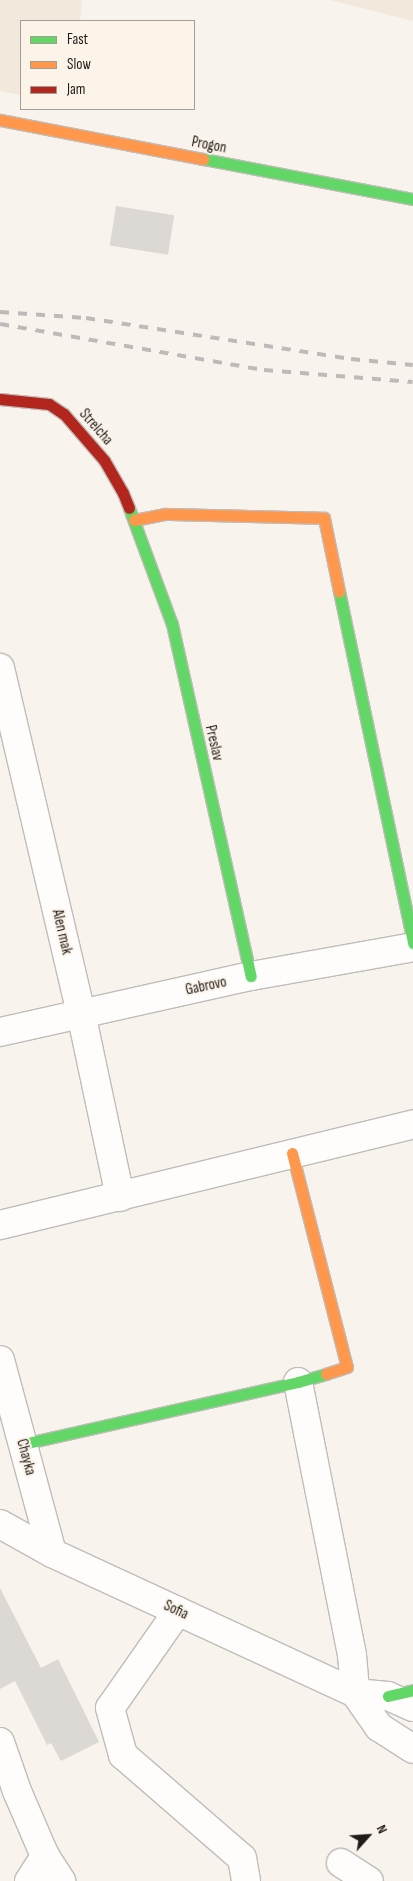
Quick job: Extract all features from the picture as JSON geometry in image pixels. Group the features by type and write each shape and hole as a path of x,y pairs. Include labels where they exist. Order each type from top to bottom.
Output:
{"street":[{"name":"Progon","path":"0,120 413,199"},
{"name":"Strelcha","path":"0,399 26,400 49,404 64,414 104,460 134,520"},
{"path":"134,520 165,514 324,518 413,943"},
{"name":"Preslav","path":"134,520 172,624 251,976"},
{"name":"Alen mak","path":"0,668 80,1013 120,1196"},
{"name":"Gabrovo","path":"0,1032 251,976 413,947"},
{"path":"0,1225 413,1124"},
{"path":"23,1444 298,1382 347,1367 292,1154"},
{"name":"Chayka","path":"0,1360 52,1553"},
{"path":"298,1382 352,1655 355,1693 379,1727 413,1748"},
{"name":"Sofia","path":"0,1524 52,1553 355,1693"},
{"path":"178,1611 110,1708 123,1755 242,1858 246,1881"},
{"path":"355,1693 400,1693 413,1707"},
{"path":"0,1742 8,1793 60,1881"},
{"path":"29,1881 45,1856"},
{"path":"341,1863 369,1881"}],"shaded area":[{"path":"0,0 82,0 80,20 20,20 20,95 0,91"},
{"path":"330,0 413,0 413,21"}],"building":[{"path":"116,206 174,215 168,255 110,246"},
{"path":"0,1588 41,1668 58,1659 99,1742 61,1761 51,1743 47,1745 15,1681 0,1689"}],"railway":[{"path":"0,312 86,318 351,359 413,365"},
{"path":"0,324 264,370 413,382"}],"traffic: fast":[{"path":"203,159 413,199"},
{"path":"129,508 172,624 251,976"},
{"path":"339,591 413,943"},
{"path":"23,1444 326,1374"},
{"path":"388,1696 413,1690"}],"traffic: slow":[{"path":"0,120 203,159"},
{"path":"134,520 165,514 324,518 339,591"},
{"path":"292,1153 347,1367 326,1374"}],"traffic: jam":[{"path":"0,399 49,404 64,414 104,460 123,493 129,508"}]}
